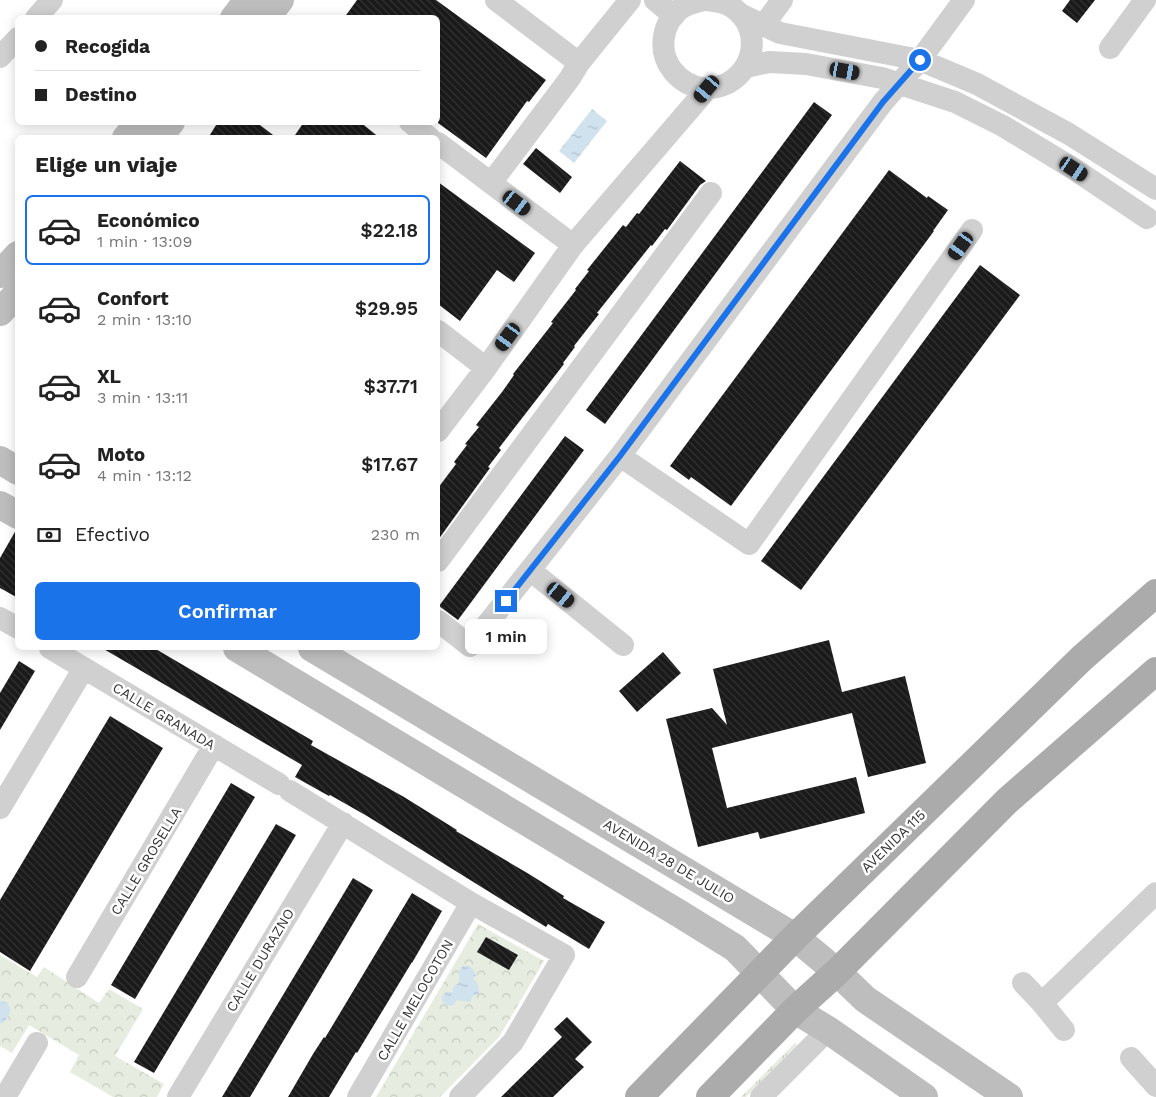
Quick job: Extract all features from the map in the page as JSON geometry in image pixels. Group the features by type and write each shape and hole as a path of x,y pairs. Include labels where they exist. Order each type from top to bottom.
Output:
{"main road":[{"path":"236,15 248,0"},
{"path":"268,15 280,0"},
{"path":"129,135 137,125"},
{"path":"160,135 168,125"},
{"path":"0,274 15,258"},
{"path":"0,312 15,295"},
{"path":"0,460 15,469"},
{"path":"0,505 15,513"},
{"name":"AVENIDA 115","path":"639,1097 795,936 1082,658 1156,593"},
{"path":"240,650 735,948 795,1010 828,1030 924,1097"},
{"name":"AVENIDA 28 DE JULIO","path":"315,650 795,936 865,999 1009,1097"},
{"path":"710,1097 795,1010 837,972 1007,801 1154,676"}],"street":[{"path":"39,15 52,0"},
{"path":"496,0 579,63"},
{"path":"492,184 579,63 630,0"},
{"path":"655,0 674,16"},
{"path":"742,15 749,27 752,40 751,54 746,67 736,79 722,86 707,89 692,86 678,78 669,66 664,52 663,36 669,22 679,10 691,3 705,0 718,1 731,6 742,15 763,26 780,33 920,60 977,84 1069,134 1156,189"},
{"path":"763,26 782,0"},
{"path":"440,623 470,646 620,456 883,102 920,60 964,0"},
{"path":"1110,48 1145,0"},
{"path":"0,57 15,41"},
{"path":"746,67 769,62 806,64 882,78 954,102 1002,126 1153,217"},
{"path":"440,428 486,368 573,245 707,89"},
{"path":"414,125 426,135"},
{"path":"440,145 573,245"},
{"path":"440,558 711,194"},
{"path":"620,456 749,544 972,230"},
{"path":"440,332 486,368"},
{"path":"530,570 623,645"},
{"path":"0,618 15,626"},
{"name":"CALLE GRANADA","path":"53,650 342,823"},
{"path":"0,808 84,668"},
{"name":"CALLE GROSELLA","path":"78,977 214,745"},
{"path":"342,823 471,903 564,955 513,1042 460,1097"},
{"name":"CALLE DURAZNO","path":"178,1097 342,823"},
{"path":"1042,1003 1156,893"},
{"name":"CALLE MELOCOTON","path":"358,1097 471,903"},
{"path":"1023,983 1064,1030"},
{"path":"761,1097 828,1030"},
{"path":"5,1097 37,1044"},
{"path":"1131,1058 1154,1080"}],"green space":[{"path":"478,924 544,961 499,1037 440,1097 376,1097"},
{"path":"0,955 37,977 44,967 99,1003 109,989 143,1009 115,1056 164,1084 157,1097 113,1097 70,1072 79,1055 29,1025 12,1053 0,1046"},
{"path":"795,1043 797,1045 746,1097 741,1097"}],"water":[{"path":"592,109 607,121 574,163 559,151"},
{"path":"463,966 469,967 475,973 476,975 473,979 478,984 479,994 473,996 470,1002 457,1000 453,1005 446,1005 443,1002 442,996 446,992 453,992 454,987 460,981 459,973"},
{"path":"0,1001 6,1002 10,1008 9,1015 3,1023 0,1023"}],"building":[{"path":"357,0 436,0 546,80 529,102 527,101 486,158 440,124 440,15 346,15"},
{"path":"1070,0 1095,0 1077,23 1062,11"},
{"path":"814,102 832,115 605,424 586,410"},
{"path":"216,125 260,125 273,135 210,135"},
{"path":"302,125 364,125 376,135 295,135"},
{"path":"536,148 572,177 560,193 523,164"},
{"path":"680,161 706,181 700,185 667,230 665,229 651,245 597,313 599,314 574,346 564,364 499,448 501,450 488,467 490,468 440,537 440,485 456,464 454,462 467,445 465,444 479,427 476,425 553,323 551,322 589,271 587,270 623,225 626,227 637,213 639,214"},
{"path":"889,170 927,198 928,196 948,210 731,506 691,477 689,480 670,466"},
{"path":"440,183 535,253 514,282 497,270 460,321 440,306"},
{"path":"980,265 1020,295 801,590 761,561"},
{"path":"565,436 584,450 458,620 440,607"},
{"path":"15,532 15,596 0,588 0,558"},
{"path":"829,640 842,692 905,676 926,763 868,777 852,713 712,748 727,808 856,777 865,813 760,839 758,832 698,847 666,719 712,708 727,725 713,669"},
{"path":"105,650 157,650 313,741 311,745 404,797 456,831 564,896 563,898 605,922 589,949 548,924 546,927 367,816 295,777 302,765"},
{"path":"663,652 681,673 637,712 619,691"},
{"path":"19,661 35,671 0,730 0,693"},
{"path":"110,716 163,748 30,971 0,952 0,900"},
{"path":"231,783 255,797 135,999 111,985"},
{"path":"276,824 296,835 154,1073 134,1062"},
{"path":"353,878 373,890 250,1097 222,1097"},
{"path":"412,893 442,911 412,963 329,1097 288,1097 313,1054 325,1038"},
{"path":"486,937 518,955 509,970 477,952"},
{"path":"567,1017 592,1042 575,1059 584,1067 553,1097 501,1097 562,1037 554,1029"}],"route":[{"path":"506,601 620,456 883,102 920,60"}]}
